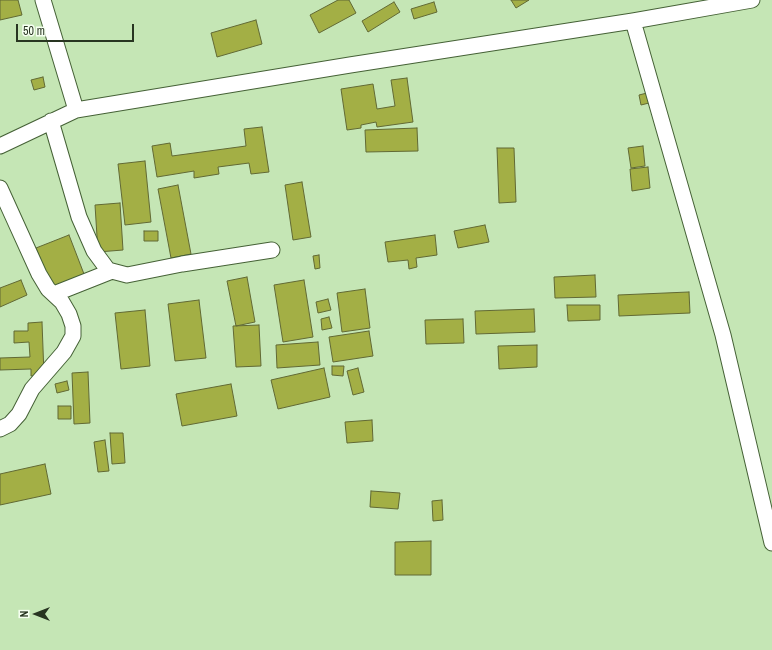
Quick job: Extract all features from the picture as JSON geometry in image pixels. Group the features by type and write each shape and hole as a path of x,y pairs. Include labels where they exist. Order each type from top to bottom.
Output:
{"street":[{"path":"43,0 76,110"},
{"path":"0,146 76,110 350,65 633,21 752,0"},
{"path":"633,21 723,335 772,543"},
{"path":"51,121 78,217 94,251 108,270 127,275 182,264 272,250"},
{"path":"0,188 38,274 48,289 62,302 69,314 73,326 72,336 64,352 32,389 19,414 10,424 0,429"},
{"path":"54,294 112,271"}],"building":[{"path":"0,0 18,0 22,15 0,20"},
{"path":"338,0 349,0 356,13 319,33 310,15"},
{"path":"511,0 529,0 516,8"},
{"path":"394,2 400,12 368,32 362,21"},
{"path":"434,2 437,12 414,19 411,9"},
{"path":"256,20 262,44 217,57 211,33"},
{"path":"43,77 45,87 34,90 31,80"},
{"path":"407,78 413,122 377,127 376,122 361,125 361,128 347,130 341,89 373,84 377,109 395,106 391,80"},
{"path":"647,93 649,103 641,105 639,95"},
{"path":"262,127 269,172 251,174 249,163 218,167 219,174 194,178 194,171 157,177 152,146 170,143 172,156 246,146 244,129"},
{"path":"417,128 418,151 366,152 365,130"},
{"path":"643,146 645,166 631,168 628,148"},
{"path":"497,148 514,148 516,202 499,203"},
{"path":"145,161 151,222 125,225 118,164"},
{"path":"648,167 650,188 632,191 630,169"},
{"path":"302,182 311,237 293,240 285,185"},
{"path":"178,185 191,254 171,258 158,189"},
{"path":"120,203 123,250 98,252 95,205"},
{"path":"485,225 489,242 458,248 454,231"},
{"path":"144,231 158,231 158,241 144,241"},
{"path":"69,235 84,274 51,288 36,248"},
{"path":"435,235 437,255 416,258 417,267 409,269 408,260 388,262 385,242"},
{"path":"319,255 320,268 315,269 313,256"},
{"path":"595,275 596,297 555,298 554,277"},
{"path":"247,277 255,322 236,326 227,281"},
{"path":"21,280 27,295 0,307 0,288"},
{"path":"304,280 313,337 283,342 274,285"},
{"path":"365,289 370,328 342,332 337,293"},
{"path":"689,292 690,313 619,316 618,295"},
{"path":"328,299 331,310 318,313 316,302"},
{"path":"199,300 206,358 175,361 168,304"},
{"path":"567,305 600,305 600,320 568,321"},
{"path":"534,309 535,332 476,334 475,311"},
{"path":"145,310 150,366 121,369 115,313"},
{"path":"329,317 332,328 322,330 321,319"},
{"path":"463,319 464,343 426,344 425,320"},
{"path":"42,322 44,375 31,376 31,369 0,370 0,358 30,357 29,342 14,343 14,331 28,331 28,323"},
{"path":"259,325 261,366 236,367 233,326"},
{"path":"369,331 373,356 333,362 329,337"},
{"path":"318,342 320,365 277,368 276,345"},
{"path":"537,345 537,367 499,369 498,346"},
{"path":"332,366 344,366 343,376 332,375"},
{"path":"324,368 330,397 278,409 271,380"},
{"path":"358,368 364,392 353,395 347,371"},
{"path":"88,372 90,423 74,424 72,373"},
{"path":"67,381 69,390 57,393 55,384"},
{"path":"231,384 237,416 182,426 176,394"},
{"path":"58,406 71,406 71,419 58,419"},
{"path":"372,420 373,441 347,443 345,422"},
{"path":"110,433 123,433 125,463 112,464"},
{"path":"105,440 109,471 98,472 94,442"},
{"path":"45,464 51,494 0,505 0,474"},
{"path":"371,491 400,493 398,509 370,507"},
{"path":"442,500 443,520 433,521 432,501"},
{"path":"431,541 431,575 395,575 395,542"}]}
